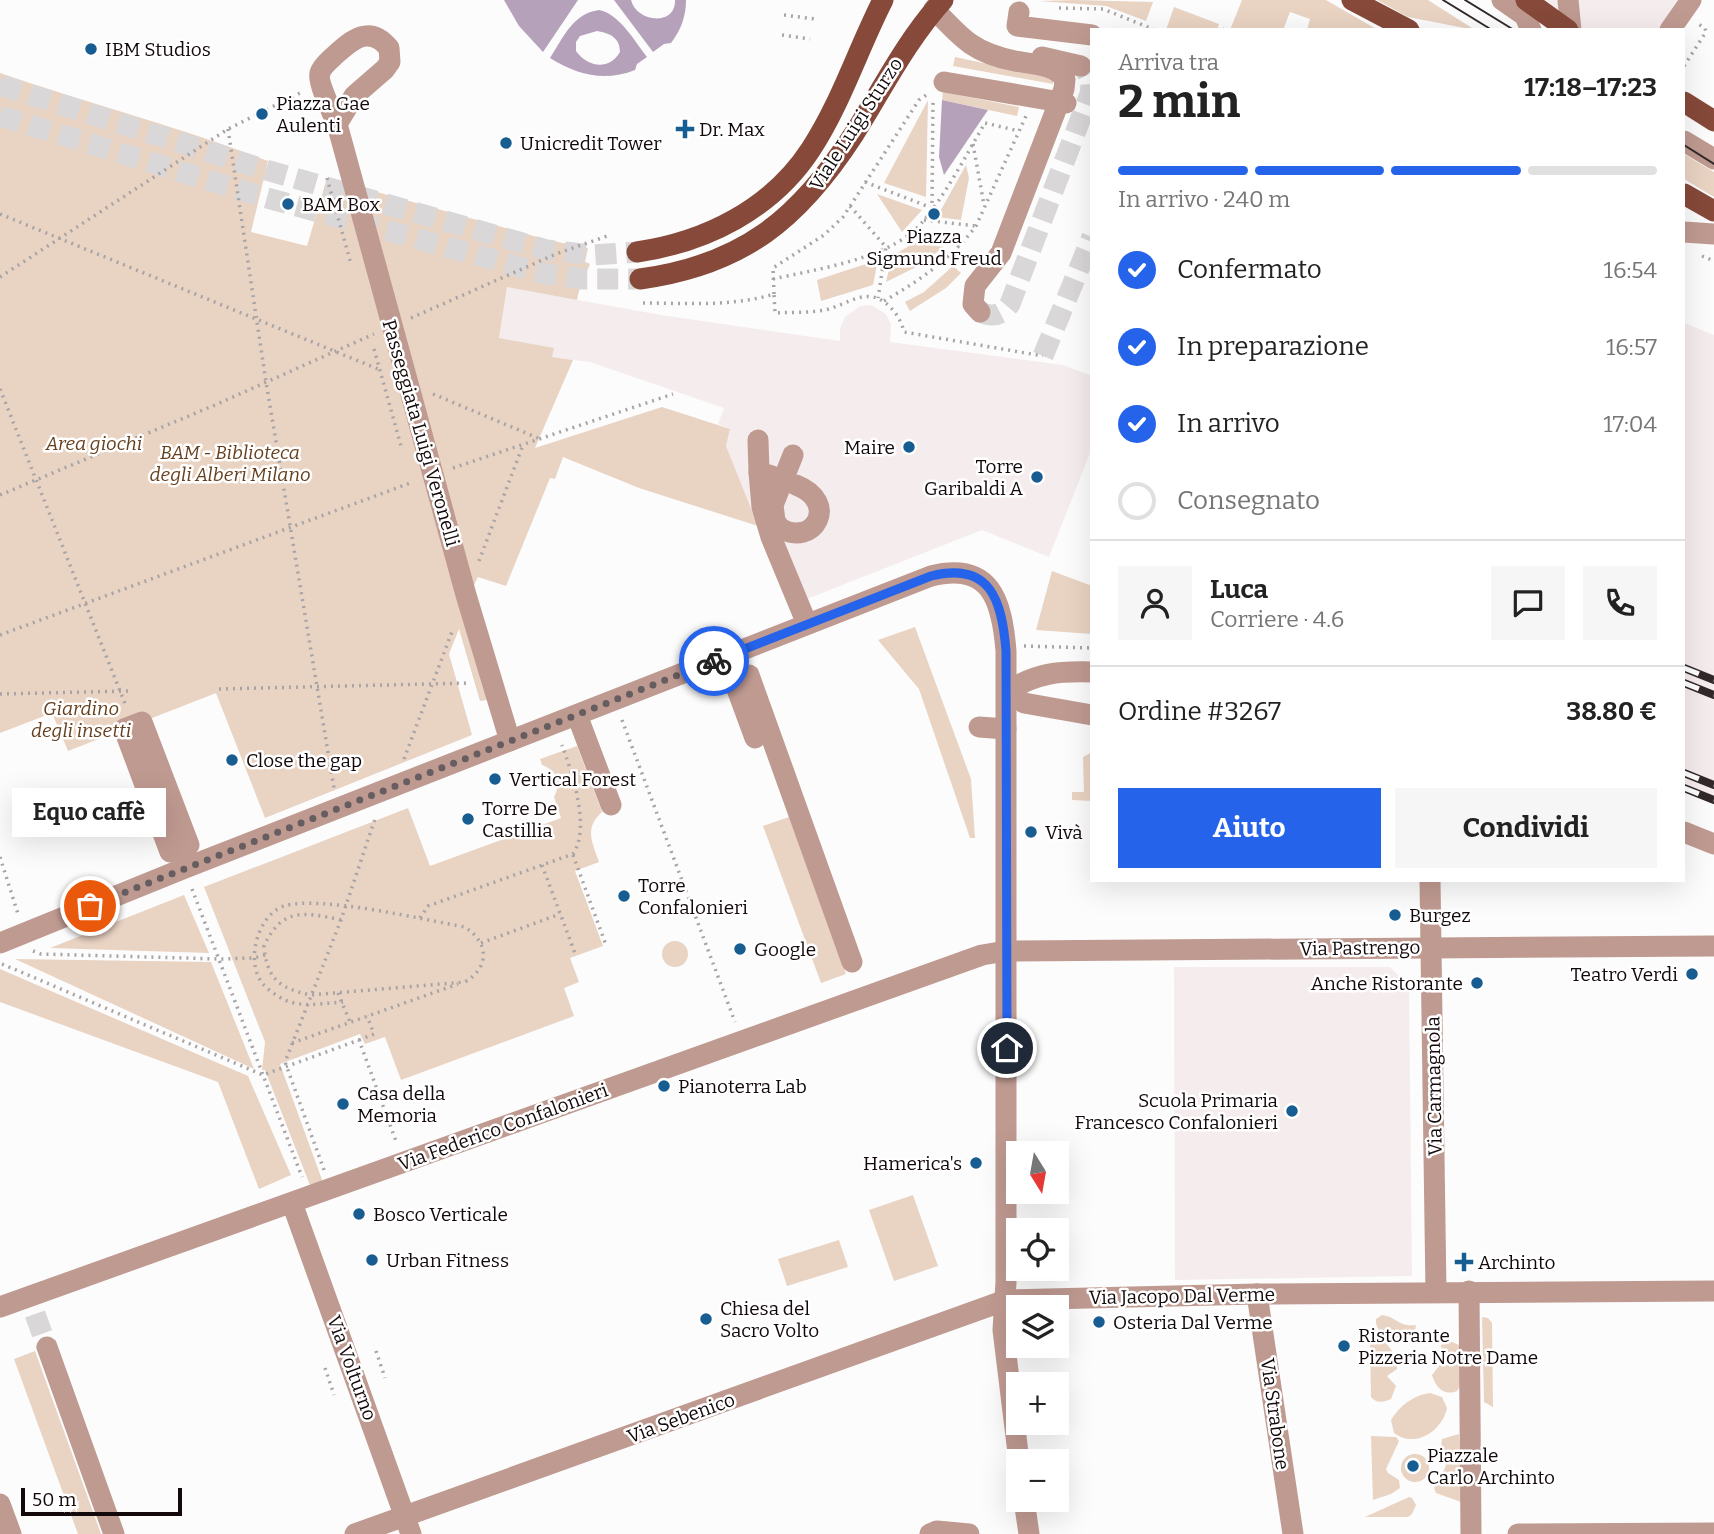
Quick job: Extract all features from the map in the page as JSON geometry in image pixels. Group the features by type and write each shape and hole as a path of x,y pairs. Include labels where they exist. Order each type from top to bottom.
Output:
{"main road":[{"name":"Viale Luigi Sturzo","path":"637,252 676,244 721,227 747,213 792,173 810,150 826,122 883,0"},
{"path":"1352,0 1405,28"},
{"path":"1525,0 1566,28"},
{"name":"Viale Luigi Sturzo","path":"640,279 689,270 725,256 761,237 794,211 826,175 855,132 897,59 938,2"},
{"path":"1685,103 1714,121"},
{"path":"1685,195 1714,211"}],"street":[{"path":"1502,0 1525,16 1530,28"},
{"path":"1568,0 1569,28"},
{"path":"938,2 970,33 989,45 1081,66"},
{"path":"938,2 964,40 985,54 1059,71 1065,79 1062,103 1000,253 975,286 973,304 980,312"},
{"path":"1019,12 1017,26 1090,36"},
{"path":"944,82 1062,103"},
{"name":"Passeggiata Luigi Veronelli","path":"337,124 466,595 510,741"},
{"path":"1685,142 1714,159"},
{"path":"1685,232 1714,234"},
{"path":"758,440 767,474 762,507 807,624"},
{"path":"793,455 773,505 773,513 780,528 795,534 814,526 819,512 819,505 812,493 796,485"},
{"path":"0,943 931,576 957,571 966,573 991,592 999,602 1003,619 1007,691 1006,1295"},
{"path":"723,657 755,738"},
{"path":"1007,691 1030,677 1063,671 1090,671"},
{"path":"734,681 749,675 852,961"},
{"path":"1007,691 1024,703 1090,715"},
{"path":"577,715 611,805"},
{"path":"142,722 189,845 170,852 124,729 133,725 142,722"},
{"path":"979,727 1006,729"},
{"path":"1685,832 1714,844"},
{"name":"Via Carmagnola","path":"1430,882 1436,1292"},
{"name":"Via Pastrengo","path":"1006,951 1714,946"},
{"name":"Via Federico Confalonieri","path":"0,1307 32,1305 404,1162 982,955 1006,951"},
{"name":"Via Volturno","path":"301,1200 408,1525"},
{"path":"1469,1291 1471,1534"},
{"path":"1436,1292 1714,1291"},
{"name":"Via Jacopo Dal Verme","path":"1069,1298 1436,1292"},
{"name":"Via Strabone","path":"1257,1294 1293,1534"},
{"path":"1006,1300 1003,1330 1006,1355"},
{"name":"Via Sebenico","path":"355,1534 408,1525 1006,1300"},
{"path":"47,1347 114,1534"},
{"path":"1006,1358 1018,1449"},
{"path":"0,1504 11,1534"},
{"path":"1026,1512 1029,1534"},
{"path":"931,1533 969,1534"},
{"path":"1518,1534 1714,1533"}],"path":[{"path":"784,15 815,19"},
{"path":"1685,64 1706,32"},
{"path":"782,35 810,39"},
{"path":"933,208 933,90 919,100 843,217 824,235 773,268 775,313 826,309 860,297 878,298 893,310 904,332 1043,356"},
{"path":"0,277 228,130 304,91"},
{"path":"884,301 924,277 960,245 976,226 1035,98"},
{"path":"773,279 831,266 886,247 909,235 933,208 985,123 1019,131"},
{"path":"228,130 335,794"},
{"path":"973,143 984,207"},
{"path":"865,182 933,208"},
{"path":"850,206 886,247"},
{"path":"0,214 388,374"},
{"path":"924,220 976,226"},
{"path":"400,323 556,254 610,235"},
{"path":"909,235 960,245"},
{"path":"878,298 886,247"},
{"path":"643,303 719,303 774,294"},
{"path":"0,495 383,330"},
{"path":"0,389 133,725"},
{"path":"430,392 540,439"},
{"path":"442,472 673,394"},
{"path":"478,564 523,445"},
{"path":"0,635 414,482"},
{"path":"402,762 450,638"},
{"path":"1022,646 1090,648"},
{"path":"219,689 470,684"},
{"path":"0,694 130,691"},
{"path":"614,700 735,1022"},
{"path":"562,745 576,787 579,813 579,839 573,854 606,945"},
{"path":"324,1172 285,1062 346,907 376,820 368,796"},
{"path":"419,919 428,906 573,854"},
{"path":"0,857 19,919"},
{"path":"542,865 576,956"},
{"path":"192,889 263,1074 301,1200"},
{"path":"292,1043 465,982 480,969 483,959 481,943 474,933 465,927 419,919 301,903 279,908 261,931 254,958 262,984 283,999 306,1005 343,1002"},
{"path":"279,908 284,920"},
{"path":"341,920 316,914 299,914 284,920 270,933 264,946 265,955 268,968 278,984 288,990 310,995 465,982"},
{"path":"481,943 560,914"},
{"path":"31,950 41,954 220,959 265,955"},
{"path":"0,962 263,1074 374,1034 367,1016"},
{"path":"338,993 350,1022"},
{"path":"359,1040 404,1162"},
{"path":"376,1351 385,1378"},
{"path":"325,1368 334,1395"}],"shaded area":[{"path":"504,0 578,0 543,52 519,26"},
{"path":"614,0 631,0 634,7 647,17 663,18 674,9 675,0 686,0 685,12 671,43 664,44 653,52"},
{"path":"1527,0 1689,0 1669,28 1566,28"},
{"path":"599,10 614,17 632,37 647,57 637,64 635,70 613,76 591,75 570,69 550,58 575,21","holes":["597,31 610,35 620,47 615,58 598,65 586,61 576,51 576,42 580,36"]},
{"path":"942,100 988,110 944,175 939,157"},
{"name":"Maire","path":"507,287 661,315 840,341 840,329 845,317 860,306 871,305 886,314 891,324 890,342 1063,365 1090,375 1090,453 1049,557 982,530 789,606 726,446 730,429 718,424 724,408 590,362 497,350"},
{"path":"1685,323 1714,335 1714,804 1685,791"},
{"name":"Scuola Primaria Francesco Confalonieri","path":"1174,967 1390,967 1409,986 1412,1276 1175,1280"}],"green space":[{"path":"1242,0 1326,0 1375,28 1308,28 1310,19 1290,12 1284,28 1231,28"},
{"path":"1377,0 1428,0 1472,28 1465,28 1408,17"},
{"path":"1039,1 1153,2 1146,21 1106,6"},
{"path":"1174,7 1219,24 1218,28 1167,28"},
{"path":"955,57 1053,78 1053,84 953,66"},
{"name":"BAM - Biblioteca degli Alberi Milano","path":"0,73 202,137 268,161 251,232 307,246 327,178 548,240 588,248 585,262 590,264 577,300 507,287 499,338 554,348 552,357 573,360 535,448 662,407 730,429 726,446 758,526 639,488 563,457 555,479 550,478 506,586 478,577 473,587 487,700 480,701 459,629 449,654 472,735 265,818 216,693 68,751 52,713 0,733"},
{"path":"943,92 1019,107 1017,116 942,100"},
{"path":"928,100 926,197 884,183"},
{"path":"1685,155 1714,172 1714,197 1685,180"},
{"path":"966,165 969,178 961,220 937,217"},
{"path":"877,194 922,210 902,232"},
{"path":"914,243 944,247 918,266 886,282 892,256"},
{"path":"878,260 873,285 821,301 817,280"},
{"path":"953,266 961,273 946,288 910,311 905,302 924,292"},
{"path":"1052,571 1090,585 1090,634 1036,630"},
{"path":"915,627 971,779 975,838 970,838 919,689 878,640"},
{"path":"577,746 602,812 591,830 599,862 575,871 603,946 570,958 579,982 564,988 574,1016 401,1080 385,1037 365,1044 360,1034 280,1064 325,1188 313,1193 265,1070 262,1070 265,1042 204,887 408,808 430,866 561,818 554,797 558,787 557,778 551,770 542,765 540,759"},
{"path":"1090,753 1090,801 1072,800 1072,792 1084,792 1083,757"},
{"path":"789,817 846,974 821,983 763,826"},
{"path":"184,895 209,953 50,948"},
{"path":"675,941 684,945 688,954 684,963 675,967 666,963 662,954 666,945"},
{"path":"15,959 211,962 254,1069"},
{"path":"0,969 248,1076 291,1175 259,1189 218,1082 0,1002"},
{"path":"913,1195 938,1266 894,1281 869,1210"},
{"path":"839,1240 848,1267 787,1286 778,1259"},
{"path":"1382,1315 1405,1325 1416,1325 1415,1331 1403,1339 1384,1334 1376,1324 1376,1319"},
{"path":"1482,1317 1488,1318 1492,1323 1493,1407 1484,1402"},
{"path":"1373,1337 1387,1344 1397,1364 1397,1369 1387,1376 1396,1386 1391,1399 1383,1402 1371,1397 1370,1339"},
{"path":"1450,1341 1461,1346 1460,1386 1457,1391 1444,1392 1432,1375 1443,1361 1441,1345"},
{"path":"35,1351 101,1534 78,1534 14,1359"},
{"path":"1430,1393 1442,1397 1447,1408 1440,1424 1419,1438 1410,1439 1394,1433 1391,1420 1398,1410 1413,1399"},
{"path":"1459,1434 1461,1502 1436,1493 1434,1488 1446,1463 1445,1453 1441,1448 1442,1439"},
{"path":"1371,1436 1396,1437 1399,1441 1386,1469 1399,1480 1400,1488 1373,1500"},
{"path":"1415,1454 1425,1458 1429,1468 1425,1478 1415,1482 1405,1478 1401,1468 1405,1458"},
{"path":"1409,1497 1416,1505 1408,1517 1365,1517"}],"tunnel":[{"path":"1081,66 1090,78"},
{"path":"0,85 266,170 547,250 593,255 637,252"},
{"path":"980,312 997,314 1010,304 1090,94"},
{"path":"0,116 260,196 546,274 583,279 640,279"},
{"path":"1043,356 1090,242"},
{"path":"35,1314 47,1347"}],"tram line":[{"path":"1443,0 1489,28"},
{"path":"1465,0 1511,28"},
{"path":"1685,146 1714,164"}],"railway":[{"path":"1685,668 1714,680"},
{"path":"1685,683 1714,695"},
{"path":"1685,773 1714,785"},
{"path":"1685,788 1714,800"}],"way so far":[{"path":"90,906 714,661"}],"place":[{"name":"IBM Studios","path":"91,49"},
{"name":"Piazza Gae Aulenti","path":"262,114"},
{"name":"Dr. Max","path":"685,129"},
{"name":"Unicredit Tower","path":"506,143"},
{"name":"BAM Box","path":"288,204"},
{"name":"Piazza Sigmund Freud","path":"934,214"},
{"name":"Maire","path":"909,447"},
{"name":"Torre Garibaldi A","path":"1037,477"},
{"name":"Close the gap","path":"232,760"},
{"name":"Vertical Forest","path":"495,779"},
{"name":"Torre De Castillia","path":"468,819"},
{"name":"Vivà","path":"1031,832"},
{"name":"Torre Confalonieri","path":"624,896"},
{"name":"Equo caffè","path":"90,906"},
{"name":"Burgez","path":"1395,915"},
{"name":"Google","path":"740,949"},
{"name":"Teatro Verdi","path":"1692,974"},
{"name":"Anche Ristorante","path":"1477,983"},
{"name":"Pianoterra Lab","path":"664,1086"},
{"name":"Casa della Memoria","path":"343,1104"},
{"name":"Scuola Primaria Francesco Confalonieri","path":"1292,1111"},
{"name":"Hamerica's","path":"976,1163"},
{"name":"Bosco Verticale","path":"359,1214"},
{"name":"Urban Fitness","path":"372,1260"},
{"name":"Archinto","path":"1464,1262"},
{"name":"Chiesa del Sacro Volto","path":"706,1319"},
{"name":"Osteria Dal Verme","path":"1099,1322"},
{"name":"Ristorante Pizzeria Notre Dame","path":"1344,1346"},
{"name":"Piazzale Carlo Archinto","path":"1413,1466"}],"route":[{"path":"714,661 944,573 966,573 978,580 999,602 1006,651 1007,691 1007,1048"}],"park label":[{"name":"Area giochi","path":"94,443"},
{"name":"Giardino degli insetti","path":"81,719"}]}
